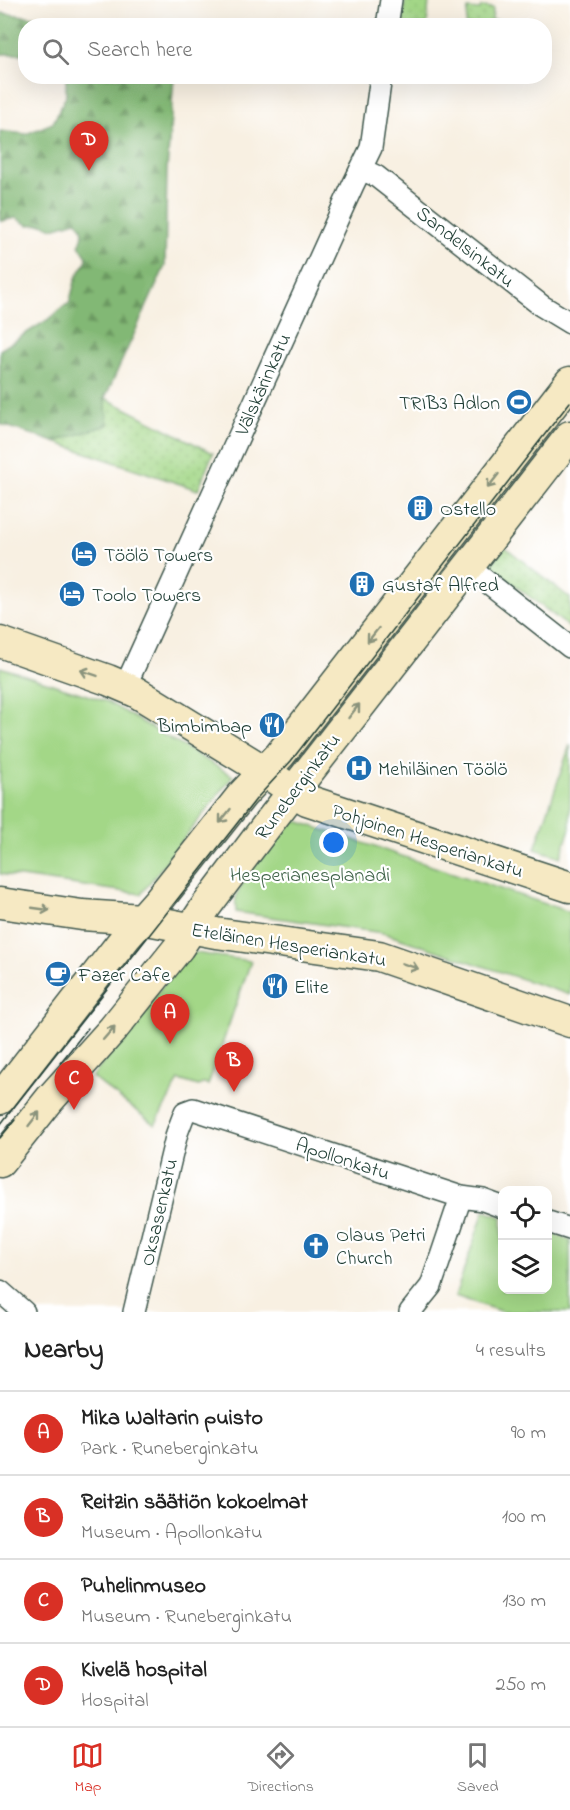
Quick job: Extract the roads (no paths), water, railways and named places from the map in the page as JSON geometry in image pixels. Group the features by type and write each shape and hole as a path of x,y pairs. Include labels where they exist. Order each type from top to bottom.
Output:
{"main road":[{"name":"Runeberginkatu","path":"0,1099 242,795 280,754 570,382"},
{"name":"Runeberginkatu","path":"0,1162 50,1099 113,1029 179,947 293,791 570,435"},
{"name":"Pohjoinen Hesperiankatu","path":"0,642 124,687 264,771 307,800 570,887"},
{"name":"Eteläinen Hesperiankatu","path":"0,903 82,915 142,919 379,956 570,1022"},
{"path":"82,915 95,927 102,945 104,966"}],"street":[{"path":"388,18 391,0"},
{"name":"Välskärinkatu","path":"124,687 371,148 380,84"},
{"name":"Sandelsinkatu","path":"361,169 376,176 542,306 570,323"},
{"path":"467,566 570,647"},
{"name":"Apollonkatu","path":"185,1112 193,1109 211,1114 461,1197 483,1200 498,1206"},
{"name":"Oksasenkatu","path":"134,1312 177,1133 185,1112"},
{"path":"410,1312 431,1286 461,1197"},
{"path":"552,1223 570,1229"},
{"path":"0,1291 24,1312"}],"tram line":[{"path":"0,1125 257,798 291,761 570,402"},
{"path":"60,1063 88,1028"},
{"path":"0,1138 15,1120"}],"place":[{"name":"Kivelä hospital","path":"89,171"},
{"name":"TRIB3 Adlon","path":"519,402"},
{"name":"Ostello","path":"420,508"},
{"name":"Töölö Towers","path":"84,554"},
{"name":"Gustaf Alfred","path":"362,584"},
{"name":"Toolo Towers","path":"72,594"},
{"name":"Bimbimbap","path":"272,725"},
{"name":"Mehiläinen Töölö","path":"359,768"},
{"name":"Fazer Cafe","path":"58,974"},
{"name":"Elite","path":"275,986"},
{"name":"Mika Waltarin puisto","path":"170,1044"},
{"name":"Reitzin säätiön kokoelmat","path":"234,1092"},
{"name":"Puhelinmuseo","path":"74,1110"},
{"name":"Olaus Petri Church","path":"316,1246"}],"park label":[{"name":"Hesperianesplanadi","path":"310,874"}]}
